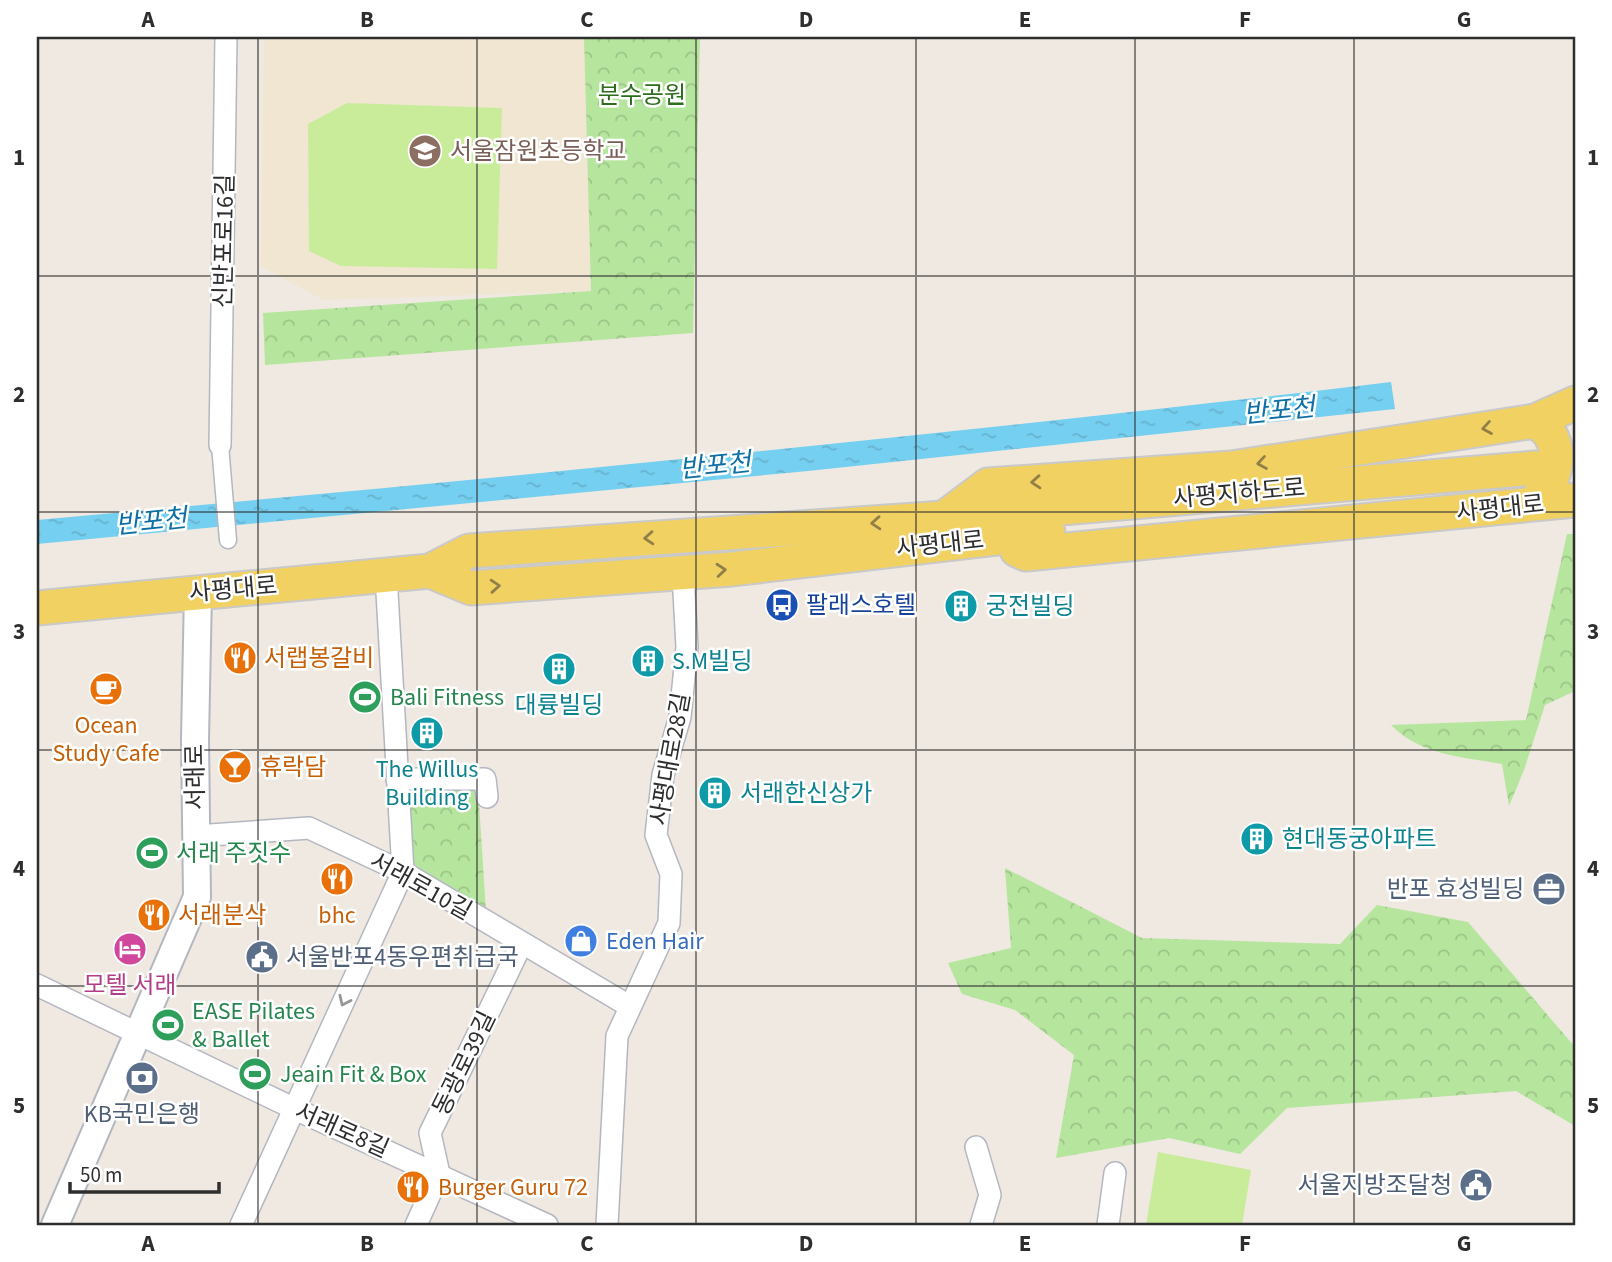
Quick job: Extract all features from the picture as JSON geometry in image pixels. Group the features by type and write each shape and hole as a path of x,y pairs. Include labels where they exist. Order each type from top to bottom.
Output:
{"main road":[{"path":"944,518 988,485 1232,468 1535,421 1575,403"},
{"path":"1532,486 1544,493 1554,472 1556,453 1550,433 1535,421"},
{"name":"사평대로","path":"430,571 471,588 683,573 993,537 1026,554 1532,486 1575,500"},
{"name":"사평지하도로","path":"944,518 1532,486"},
{"name":"사평대로","path":"37,608 430,571 468,551 944,518"}],"street":[{"name":"신반포로16길","path":"220,444 226,37"},
{"path":"220,444 228,540"},
{"name":"사평대로28길","path":"607,1225 617,1036 669,923 671,874 656,835 663,775 681,705 687,647 683,573"},
{"path":"241,1225 403,872 386,575"},
{"name":"서래로","path":"55,1225 197,897 195,739 198,593"},
{"path":"397,779 485,779 487,797"},
{"name":"서래로10길","path":"196,836 309,828 403,872 629,1006"},
{"name":"동광로39길","path":"439,1174 430,1133 522,943"},
{"name":"서래로8길","path":"37,985 295,1109 547,1225"},
{"path":"976,1147 990,1195 981,1225"},
{"path":"1108,1225 1115,1173"},
{"path":"416,1225 439,1174"}],"shaded area":[{"name":"서울잠원초등학교","path":"264,37 584,37 591,291 323,300 261,266"}],"green space":[{"name":"분수공원","path":"584,37 700,37 693,333 265,365 263,313 591,291"},
{"path":"347,103 502,108 497,269 341,266 309,251 308,124"},
{"path":"1567,534 1575,534 1575,691 1545,705 1509,806 1502,764 1429,749 1402,735 1391,725 1526,720"},
{"path":"478,787 486,912 411,867 406,788"},
{"path":"1005,868 1142,938 1340,944 1377,905 1468,922 1575,1047 1575,1126 1516,1091 1287,1108 1240,1154 1169,1138 1056,1158 1074,1055 1015,1010 962,994 948,963 1011,948"},
{"path":"1158,1152 1251,1170 1242,1225 1146,1225"}],"water":[{"name":"반포천","path":"1391,382 1395,409 808,471 37,544 37,520 714,456"}],"tunnel":[{"path":"1537,484 1575,480"}],"place":[{"name":"서울잠원초등학교","path":"425,151"},
{"name":"팔래스호텔","path":"782,605"},
{"name":"궁전빌딩","path":"961,606"},
{"name":"서랩봉갈비","path":"240,658"},
{"name":"S.M빌딩","path":"648,661"},
{"name":"대륭빌딩","path":"559,669"},
{"name":"Ocean Study Cafe","path":"106,689"},
{"name":"Bali Fitness","path":"365,697"},
{"name":"The Willus Building","path":"427,733"},
{"name":"휴락담","path":"235,767"},
{"name":"서래한신상가","path":"715,793"},
{"name":"현대동궁아파트","path":"1257,839"},
{"name":"서래 주짓수","path":"152,853"},
{"name":"bhc","path":"337,879"},
{"name":"반포 효성빌딩","path":"1549,889"},
{"name":"서래분삭","path":"154,915"},
{"name":"Eden Hair","path":"581,941"},
{"name":"모텔 서래","path":"130,949"},
{"name":"서울반포4동우편취급국","path":"262,957"},
{"name":"EASE Pilates & Ballet","path":"168,1025"},
{"name":"Jeain Fit & Box","path":"255,1074"},
{"name":"KB국민은행","path":"142,1078"},
{"name":"서울지방조달청","path":"1476,1185"},
{"name":"Burger Guru 72","path":"413,1187"}]}
